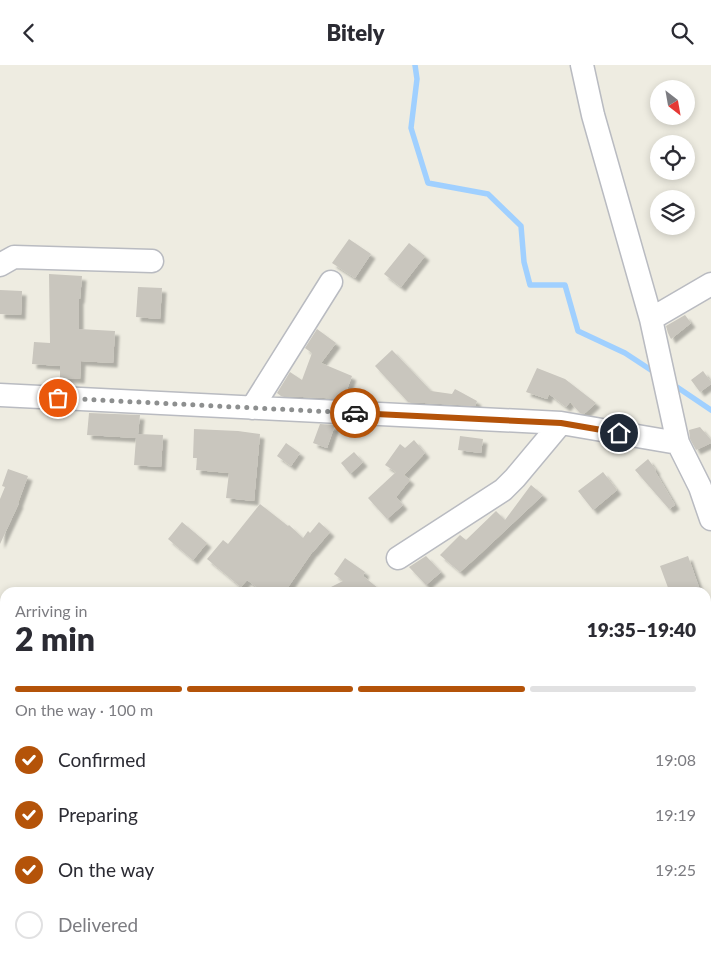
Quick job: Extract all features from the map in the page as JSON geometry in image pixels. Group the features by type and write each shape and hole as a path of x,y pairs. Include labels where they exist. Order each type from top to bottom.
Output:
{"street":[{"path":"582,65 596,124 651,319 678,443 700,487 711,519"},
{"path":"0,265 14,257 152,261"},
{"path":"252,408 331,282"},
{"path":"651,319 709,288"},
{"path":"0,395 561,423 678,443"},
{"path":"398,558 503,490 561,423"}],"building":[{"path":"349,239 371,254 355,278 332,263"},
{"path":"409,243 425,256 401,287 384,274"},
{"path":"49,274 82,276 79,299 79,329 115,331 113,363 81,361 80,379 60,378 60,366 32,364 34,342 50,343"},
{"path":"138,287 162,288 160,319 136,317"},
{"path":"0,290 22,291 21,315 0,314"},
{"path":"685,315 691,323 671,339 666,326"},
{"path":"317,329 336,343 321,363 352,376 345,395 348,395 346,399 281,396 277,393 290,372 302,380 312,353 305,348"},
{"path":"392,350 431,391 452,394 455,389 477,401 475,406 408,402 375,366"},
{"path":"537,368 565,379 596,403 584,414 580,413 570,402 566,407 549,394 547,399 526,392"},
{"path":"703,371 711,384 700,392 691,380"},
{"path":"89,413 140,415 138,434 163,435 161,467 134,465 136,438 87,435"},
{"path":"320,424 335,425 327,448 313,443"},
{"path":"700,427 711,440 711,443 696,450 690,439 689,430"},
{"path":"194,429 260,434 254,501 226,498 229,473 196,470 197,458 193,458"},
{"path":"460,436 483,439 481,453 458,450"},
{"path":"414,440 425,453 404,475 410,480 396,497 403,505 387,519 368,498 396,472 385,465 400,444 405,448"},
{"path":"286,443 300,453 291,466 277,456"},
{"path":"354,452 363,462 350,474 341,463"},
{"path":"648,459 675,505 669,509 635,470"},
{"path":"8,469 28,476 19,503 0,544 0,499 5,487 2,486"},
{"path":"603,472 617,490 593,510 578,491"},
{"path":"531,485 543,495 460,572 440,555 460,535 466,540 496,511 505,520"},
{"path":"260,504 289,525 303,538 319,522 330,532 313,551 288,587 257,587 247,580 241,587 207,559 223,540 228,544"},
{"path":"182,522 207,543 193,560 168,539"},
{"path":"426,556 441,572 426,585 409,567"},
{"path":"688,556 699,587 668,587 660,566"},
{"path":"345,558 365,572 363,576 377,587 331,587 343,581 334,574"}],"waterway":[{"path":"415,65 417,79 411,128 428,183 488,194 521,226 524,262 530,285 565,285 578,331 625,353 657,374"},
{"path":"671,383 711,410"}],"way so far":[{"path":"58,398 355,413"}],"route":[{"path":"355,413 561,423 619,433"}]}
